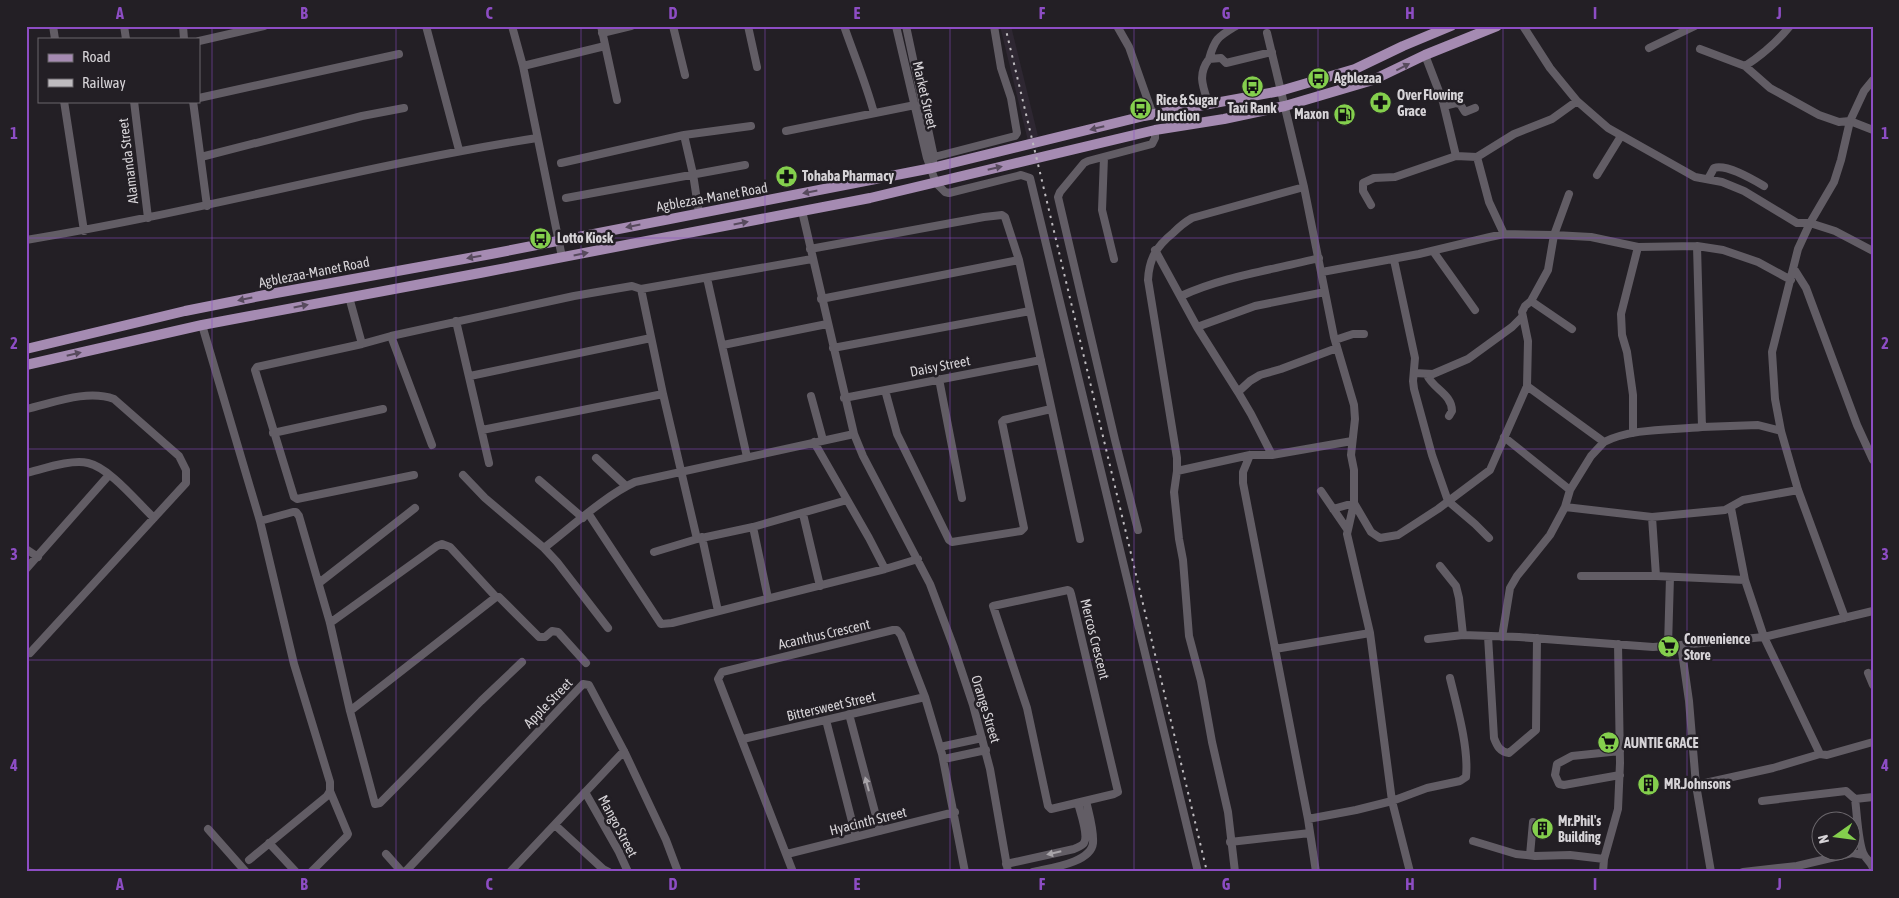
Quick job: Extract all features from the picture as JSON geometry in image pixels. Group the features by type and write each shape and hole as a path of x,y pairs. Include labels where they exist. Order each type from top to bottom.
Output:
{"main road":[{"path":"26,365 202,325 348,296 562,258 870,198 1152,131 1224,119 1285,106 1373,80 1497,26"},
{"name":"Agblezaa-Manet Road","path":"26,349 185,311 932,168 1148,116 1280,91 1355,69 1443,28"}],"street":[{"path":"200,41 264,26"},
{"path":"426,26 459,150"},
{"path":"512,26 523,66 562,258"},
{"path":"616,100 601,30 631,26"},
{"path":"673,26 685,75"},
{"path":"748,26 757,67"},
{"path":"844,26 852,52 867,86 874,113"},
{"name":"Market Street","path":"896,26 927,158 936,183"},
{"name":"Market Street","path":"906,26 934,157 932,168"},
{"path":"934,157 1015,136 1017,133 1011,98 1001,68 994,26"},
{"path":"1117,26 1129,48 1148,116"},
{"path":"1209,105 1200,80 1202,73 1215,42 1236,26"},
{"path":"1523,26 1550,68 1577,101 1601,123 1621,136 1695,177 1722,182 1744,191 1797,223 1810,222 1835,231 1873,251"},
{"path":"1649,48 1695,26"},
{"path":"1745,66 1761,56 1790,26"},
{"path":"1267,33 1320,258 1336,344 1354,405 1355,418 1352,442 1354,503 1347,534 1370,633 1392,801 1410,872"},
{"path":"523,66 604,46"},
{"path":"1700,49 1745,66 1770,88 1819,116 1839,122 1850,121 1873,130"},
{"path":"1209,59 1221,58 1226,63 1272,52"},
{"path":"200,98 399,54"},
{"path":"1425,56 1444,106 1456,156"},
{"path":"1845,618 1798,490 1781,430 1774,391 1772,352 1798,249 1810,222 1834,182 1842,160 1850,121 1864,90 1873,80"},
{"path":"1371,205 1362,186 1369,179 1390,178 1456,156 1477,157 1514,134 1552,119 1577,101"},
{"path":"64,102 84,230"},
{"name":"Alamanda Street","path":"134,102 148,218"},
{"path":"193,102 207,206"},
{"path":"1444,106 1460,104 1465,112 1475,108"},
{"path":"786,131 915,105"},
{"path":"201,157 362,116 404,108"},
{"path":"561,163 684,135 750,126"},
{"path":"1138,530 1114,440 1058,197 1060,192 1084,164 1152,144 1155,138 1152,131"},
{"path":"684,135 693,174 699,214"},
{"path":"1597,175 1621,136"},
{"path":"26,240 207,206 459,150 537,138"},
{"path":"1104,157 1102,210 1114,258"},
{"path":"1477,157 1489,202 1504,234"},
{"path":"566,198 745,165"},
{"path":"1708,180 1714,168 1721,166 1747,176 1764,186"},
{"path":"936,183 944,192 948,193 1021,175 1030,178 1198,872"},
{"path":"1234,872 1228,812 1212,742 1201,681 1188,636 1183,560 1174,492 1177,458 1148,280 1149,269 1155,250 1178,228 1192,218 1304,187"},
{"path":"1354,503 1371,532 1380,538 1398,535 1490,470 1527,386 1528,341 1522,312 1531,301 1548,270 1554,235 1569,194"},
{"name":"Orange Street","path":"802,211 844,398 854,434 863,456 918,559 952,640 986,750 997,802 1007,868"},
{"path":"810,249 1002,215 1007,220 1030,311 1080,540"},
{"path":"1322,272 1394,260 1504,234 1591,237 1638,247 1697,246 1723,250 1758,262 1791,280"},
{"path":"1697,246 1702,427"},
{"path":"1633,433 1634,395 1628,352 1622,335 1621,314 1638,247"},
{"path":"1155,250 1197,327 1251,414 1272,455"},
{"path":"1433,251 1475,310"},
{"path":"1180,296 1247,275 1320,258"},
{"path":"414,475 295,498 256,374 255,370 257,367 456,321 614,289 636,286 641,289 812,259"},
{"path":"821,299 1018,260"},
{"path":"1394,260 1415,358 1414,389 1432,455 1448,501 1489,538"},
{"path":"1794,268 1806,288 1857,425 1873,460"},
{"path":"707,278 747,457"},
{"path":"641,289 663,394 718,611"},
{"path":"1197,327 1255,306 1325,292"},
{"path":"348,296 362,344"},
{"path":"1531,301 1572,329"},
{"path":"833,348 1030,311"},
{"path":"1414,373 1434,374 1477,354 1522,318"},
{"path":"456,321 489,463"},
{"path":"723,345 827,324"},
{"path":"202,325 260,521 294,664 330,782 330,791 348,834 311,872"},
{"path":"1238,392 1260,375 1281,370 1353,334 1364,334"},
{"path":"391,336 432,445"},
{"path":"470,376 651,338"},
{"name":"Daisy Street","path":"844,398 1041,360"},
{"path":"1427,375 1450,402 1452,412 1449,416"},
{"path":"939,379 962,498"},
{"path":"1527,386 1604,442"},
{"path":"884,390 897,434 949,540 952,542 1021,531 1024,528 1002,422 1051,409"},
{"path":"482,430 663,394"},
{"path":"26,409 80,396 104,395 124,406 179,456 186,470 186,483 30,653"},
{"path":"811,396 823,440"},
{"path":"273,432 383,409"},
{"path":"1502,637 1510,588 1517,576 1550,535 1565,507 1570,490 1591,456 1604,442 1614,436 1633,433 1702,427 1758,425 1781,430"},
{"path":"544,548 626,486 636,482 854,434"},
{"path":"1504,437 1570,490"},
{"path":"814,442 885,569"},
{"path":"1177,471 1250,455 1272,455 1352,442"},
{"path":"1250,455 1243,472 1243,483 1308,819 1316,872"},
{"path":"596,458 626,486"},
{"path":"26,473 73,463 88,463 109,474 154,518"},
{"path":"26,570 109,474"},
{"path":"463,475 503,514 544,548 570,578 608,628"},
{"path":"538,480 586,516 661,624 672,623 820,586 918,559"},
{"path":"1565,507 1652,517 1717,511 1731,508 1743,500 1798,490"},
{"path":"1321,491 1347,528"},
{"path":"654,552 699,538 803,514 847,500"},
{"path":"1334,509 1354,503"},
{"path":"318,583 415,508"},
{"path":"1731,508 1745,580 1764,637 1820,754"},
{"path":"260,521 296,512 299,516 330,623 350,711 375,804 378,805 522,662"},
{"path":"803,514 820,586"},
{"path":"1652,517 1656,576"},
{"path":"753,527 768,598"},
{"path":"330,623 442,544 450,547 496,597 499,597 539,637 545,636 552,631 558,632 586,663"},
{"path":"26,549 38,557"},
{"path":"1440,566 1456,586 1459,598 1462,635"},
{"path":"1581,576 1656,576 1745,580"},
{"path":"1668,646 1670,577"},
{"name":"Mercos Crescent","path":"1070,591 1118,788 1118,792 1114,794 1082,802 1055,809 1051,809 1048,806 1027,708 993,609 997,604 1070,591"},
{"path":"350,711 496,597"},
{"path":"1428,639 1462,635 1668,646 1764,637 1873,611"},
{"name":"Acanthus Crescent","path":"793,872 743,739 718,679 722,672 897,630 901,635 925,697 944,759 965,872"},
{"path":"1275,649 1370,633"},
{"path":"1488,636 1494,738 1498,748 1504,753 1509,754 1532,734 1537,724 1537,638"},
{"path":"1603,872 1604,859 1618,809 1620,751 1618,644"},
{"path":"1681,645 1689,701 1696,785 1711,872"},
{"path":"1868,674 1873,685"},
{"path":"1308,819 1392,801 1427,788 1460,781 1466,777 1467,766 1463,740 1450,678"},
{"name":"Apple Street","path":"404,872 583,684 590,685 624,751 666,840 678,872"},
{"name":"Bittersweet Street","path":"743,739 925,697"},
{"path":"849,714 880,831"},
{"path":"826,720 856,837"},
{"path":"940,747 982,738"},
{"path":"1696,785 1773,768 1820,754 1827,755 1873,742"},
{"path":"944,759 986,750"},
{"path":"510,872 624,751"},
{"path":"1620,751 1572,756 1557,764 1555,775 1559,784 1564,785 1620,775"},
{"path":"1762,801 1838,790 1846,791 1855,799 1857,810"},
{"path":"249,860 327,796 330,791"},
{"name":"Mango Street","path":"585,792 619,852 628,872"},
{"path":"1855,799 1873,797"},
{"path":"1007,868 1074,849 1083,844 1085,837 1082,802"},
{"path":"1033,872 1082,859 1090,852 1093,843 1082,802"},
{"name":"Hyacinth Street","path":"787,854 955,812"},
{"path":"1530,855 1533,822"},
{"path":"555,825 603,869 609,872"},
{"path":"208,829 246,872"},
{"path":"1230,842 1310,834"},
{"path":"1473,841 1516,854 1604,859"},
{"path":"269,844 296,872"},
{"path":"1862,846 1864,854 1873,868"},
{"path":"386,854 404,872"},
{"path":"1743,872 1798,869 1828,860"}],"shaded area":[{"path":"1000,26 1011,26 1038,136 1028,141"}],"railway":[{"path":"1005,26 1207,872"}],"place":[{"name":"Agblezaa","path":"1318,78"},
{"name":"Taxi Rank","path":"1252,86"},
{"name":"Over Flowing Grace","path":"1381,103"},
{"name":"Rice & Sugar Junction","path":"1140,108"},
{"name":"Maxon","path":"1345,114"},
{"name":"Tohaba Pharmacy","path":"786,176"},
{"name":"Lotto Kiosk","path":"541,238"},
{"name":"Convenience Store","path":"1668,647"},
{"name":"AUNTIE GRACE","path":"1608,743"},
{"name":"MR.Johnsons","path":"1648,784"},
{"name":"Mr.Phil's Building","path":"1542,829"}]}
